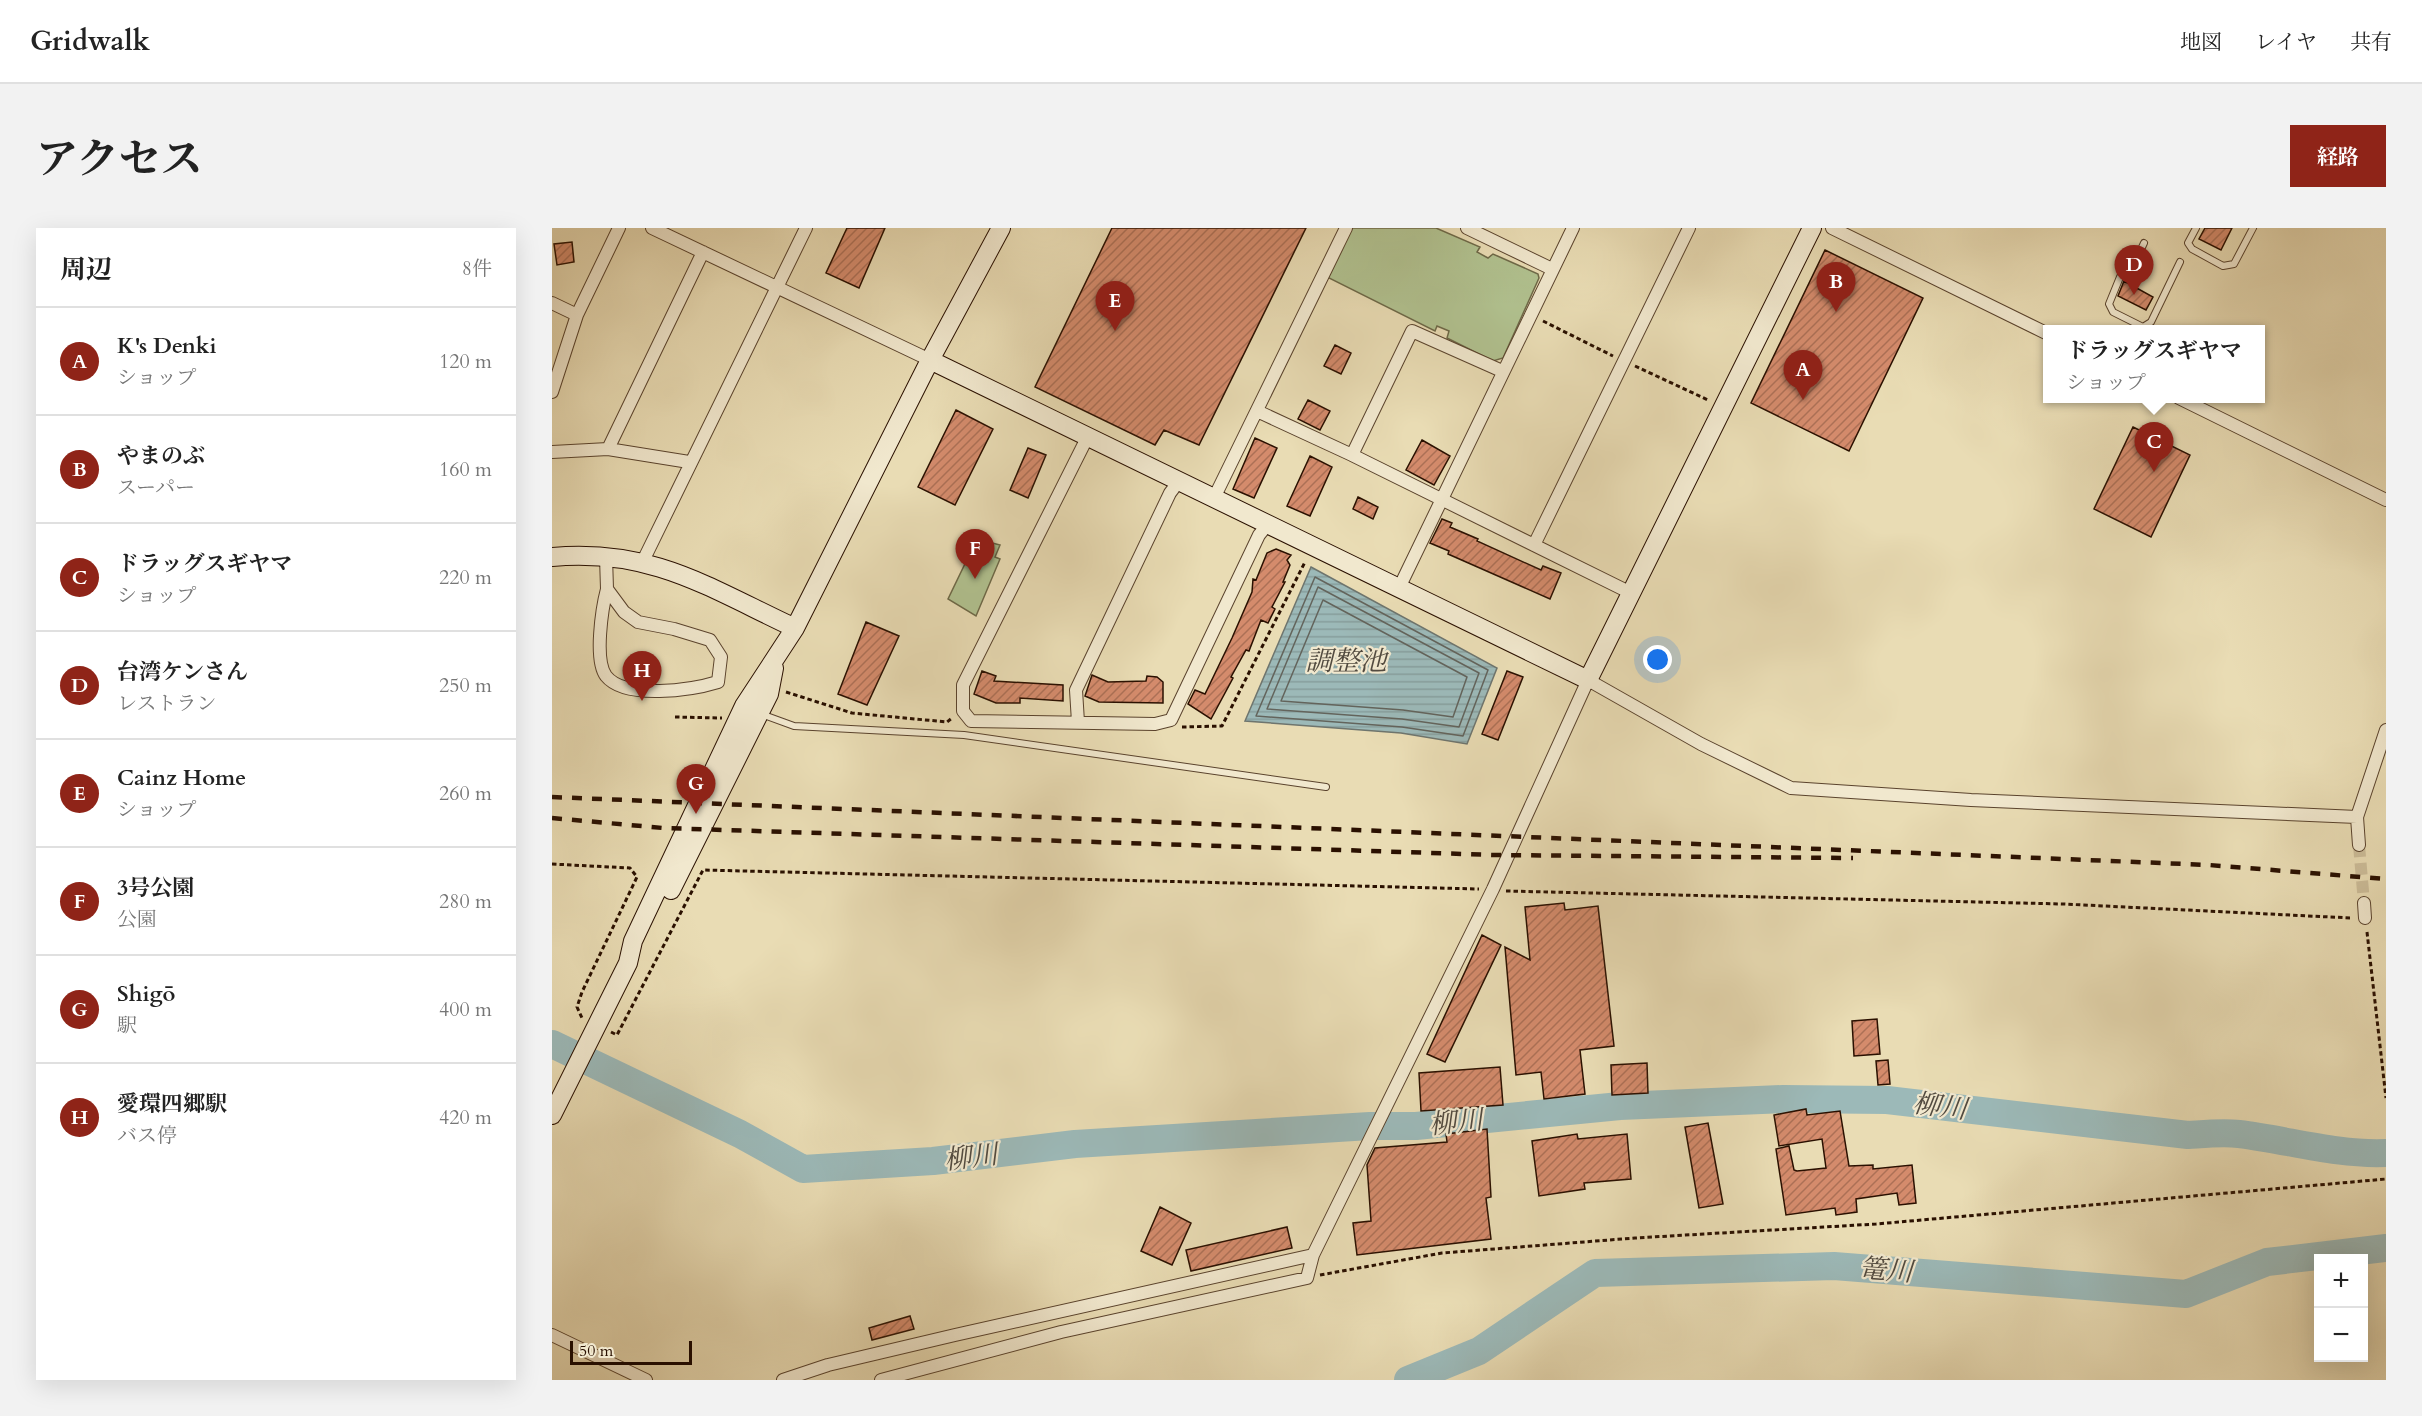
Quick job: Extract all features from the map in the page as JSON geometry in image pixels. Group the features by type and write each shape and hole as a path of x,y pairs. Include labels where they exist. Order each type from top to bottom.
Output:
{"street":[{"path":"552,392 577,315 619,228"},
{"path":"652,228 1088,436 1588,680 1701,744 1791,788 2006,802 2357,817"},
{"path":"643,561 689,462 806,228"},
{"path":"552,1116 628,963 633,941 744,706 795,628 930,360 1001,228"},
{"path":"1214,498 1347,228"},
{"path":"1467,228 1552,269"},
{"path":"1399,588 1573,228"},
{"path":"1534,545 1689,228"},
{"path":"881,1380 1061,1332 1307,1278 1313,1255 1366,1143 1493,889 1588,680 1633,594 1812,228"},
{"path":"1832,228 2043,332"},
{"path":"608,449 703,252"},
{"path":"552,303 577,315"},
{"path":"1352,454 1412,331 1503,371"},
{"path":"2187,403 2386,500"},
{"path":"1257,411 1352,454 1633,594"},
{"path":"1088,436 963,686 963,711 971,721 1155,724 1170,720 1259,535 1268,525"},
{"path":"552,452 608,449 689,462"},
{"path":"1078,722 1076,690 1170,493 1179,482"},
{"path":"552,556 606,557 643,561 693,579 795,628"},
{"path":"606,557 607,589 601,612 601,647 603,671 608,678 629,689 685,691 718,682 721,657 710,640 674,628 638,622 624,612 607,589"},
{"path":"628,963 643,947 758,712 769,694 774,663"},
{"path":"2360,846 2357,817 2386,730"},
{"path":"2364,903 2366,918"},
{"path":"783,1380 828,1365 966,1332 1313,1255"},
{"path":"552,1335 646,1380"}],"lane":[{"path":"2196,228 2188,243 2192,249 2223,266 2234,264 2253,228"},
{"path":"2139,325 2113,312 2109,304 2120,277 2137,258 2144,243"},
{"path":"2146,325 2151,322 2180,262"},
{"path":"758,712 794,726 964,735 1326,787"}],"path":[{"path":"1170,720 1173,728 1222,726 1306,558"},
{"path":"779,690 852,713 947,722 963,711"},
{"path":"675,717 722,718"},
{"path":"552,864 630,868 637,877 577,1007 583,1019 616,1035 703,870 2063,904 2366,918 2386,1098"},
{"path":"1307,1278 1442,1253 1635,1238 1876,1224 2386,1179"}],"green space":[{"path":"1352,228 1436,228 1480,247 1477,252 1488,258 1493,254 1538,274 1539,278 1503,358 1493,361 1447,338 1449,331 1437,326 1435,331 1327,277"},
{"path":"977,539 1000,545 995,557 1000,559 976,616 948,599"}],"water":[{"name":"調整池","path":"1311,567 1497,668 1467,744 1401,733 1245,721"}],"building":[{"path":"847,228 885,228 859,288 826,273"},
{"path":"1112,228 1306,228 1199,445 1164,430 1155,445 1035,387"},
{"path":"2205,228 2232,228 2221,250 2199,239"},
{"path":"572,242 574,262 557,265 554,244"},
{"path":"1825,250 1923,298 1849,451 1751,403"},
{"path":"2124,281 2153,297 2146,310 2118,296"},
{"path":"1335,345 1351,353 1341,374 1324,366"},
{"path":"1308,400 1330,411 1320,430 1298,419"},
{"path":"956,410 993,429 955,505 918,487"},
{"path":"2133,427 2190,455 2151,537 2094,509"},
{"path":"1255,438 1277,448 1254,498 1233,489"},
{"path":"1422,440 1450,456 1434,485 1406,470"},
{"path":"1028,448 1046,455 1028,498 1010,490"},
{"path":"1310,456 1332,467 1310,516 1287,506"},
{"path":"1358,497 1378,507 1373,519 1353,509"},
{"path":"1442,519 1452,523 1450,527 1478,539 1477,541 1541,570 1543,566 1561,573 1550,599 1448,554 1449,551 1430,543"},
{"path":"1276,549 1291,555 1287,560 1290,565 1283,582 1285,582 1272,607 1275,609 1268,623 1261,620 1249,651 1246,650 1211,719 1188,704 1195,690 1205,694 1252,592 1253,579 1256,580 1267,553"},
{"path":"866,622 899,636 867,705 838,694"},
{"path":"982,671 996,676 994,681 1063,685 1063,701 1020,698 1020,703 996,703 974,694"},
{"path":"1507,671 1523,677 1498,740 1482,734"},
{"path":"1092,675 1108,682 1146,681 1147,676 1157,677 1163,682 1163,703 1099,702 1085,696"},
{"path":"1564,903 1565,910 1598,906 1614,1046 1580,1050 1585,1094 1544,1099 1541,1072 1516,1075 1505,947 1530,960 1525,907"},
{"path":"1482,935 1501,945 1445,1062 1427,1054"},
{"path":"1877,1019 1880,1054 1854,1056 1852,1021"},
{"path":"1888,1060 1890,1084 1878,1085 1876,1061"},
{"path":"1647,1063 1648,1093 1612,1095 1611,1065"},
{"path":"1500,1067 1503,1105 1421,1111 1419,1073"},
{"path":"1806,1109 1807,1115 1840,1111 1849,1166 1873,1165 1873,1169 1912,1165 1916,1203 1899,1205 1897,1193 1856,1199 1857,1212 1836,1215 1835,1208 1786,1215 1776,1149 1789,1146 1794,1170 1826,1168 1822,1139 1779,1146 1774,1115"},
{"path":"1708,1123 1723,1204 1699,1208 1685,1127"},
{"path":"1487,1129 1491,1197 1486,1198 1491,1239 1357,1255 1353,1223 1371,1221 1367,1165 1375,1148 1447,1142 1446,1134"},
{"path":"1577,1134 1578,1139 1627,1134 1631,1179 1584,1183 1585,1189 1539,1196 1532,1141"},
{"path":"1160,1207 1191,1223 1172,1265 1141,1251"},
{"path":"1287,1227 1292,1248 1191,1271 1186,1250"},
{"path":"910,1316 914,1329 872,1340 869,1328"}],"waterway":[{"name":"柳川","path":"552,1044 740,1134 803,1169 933,1161 1075,1144 1370,1126 1416,1126 1620,1106 1783,1099 1887,1100 2188,1135 2239,1134 2349,1152 2386,1153"},
{"name":"篭川","path":"1408,1380 1479,1351 1595,1273 1834,1266 2186,1294 2267,1262 2386,1248"}],"tunnel":[{"path":"2359,845 2364,903"}],"railway":[{"path":"552,797 2209,865 2386,879"},
{"path":"552,818 663,828 1494,855 1853,858"}],"place":[{"name":"台湾ケンさん","path":"2134,295"},
{"name":"やまのぶ","path":"1836,312"},
{"name":"Cainz Home","path":"1115,331"},
{"name":"K's Denki","path":"1803,400"},
{"name":"ドラッグスギヤマ","path":"2154,472"},
{"name":"3号公園","path":"975,579"},
{"name":"愛環四郷駅","path":"642,701"},
{"name":"Shigō","path":"696,814"}]}
